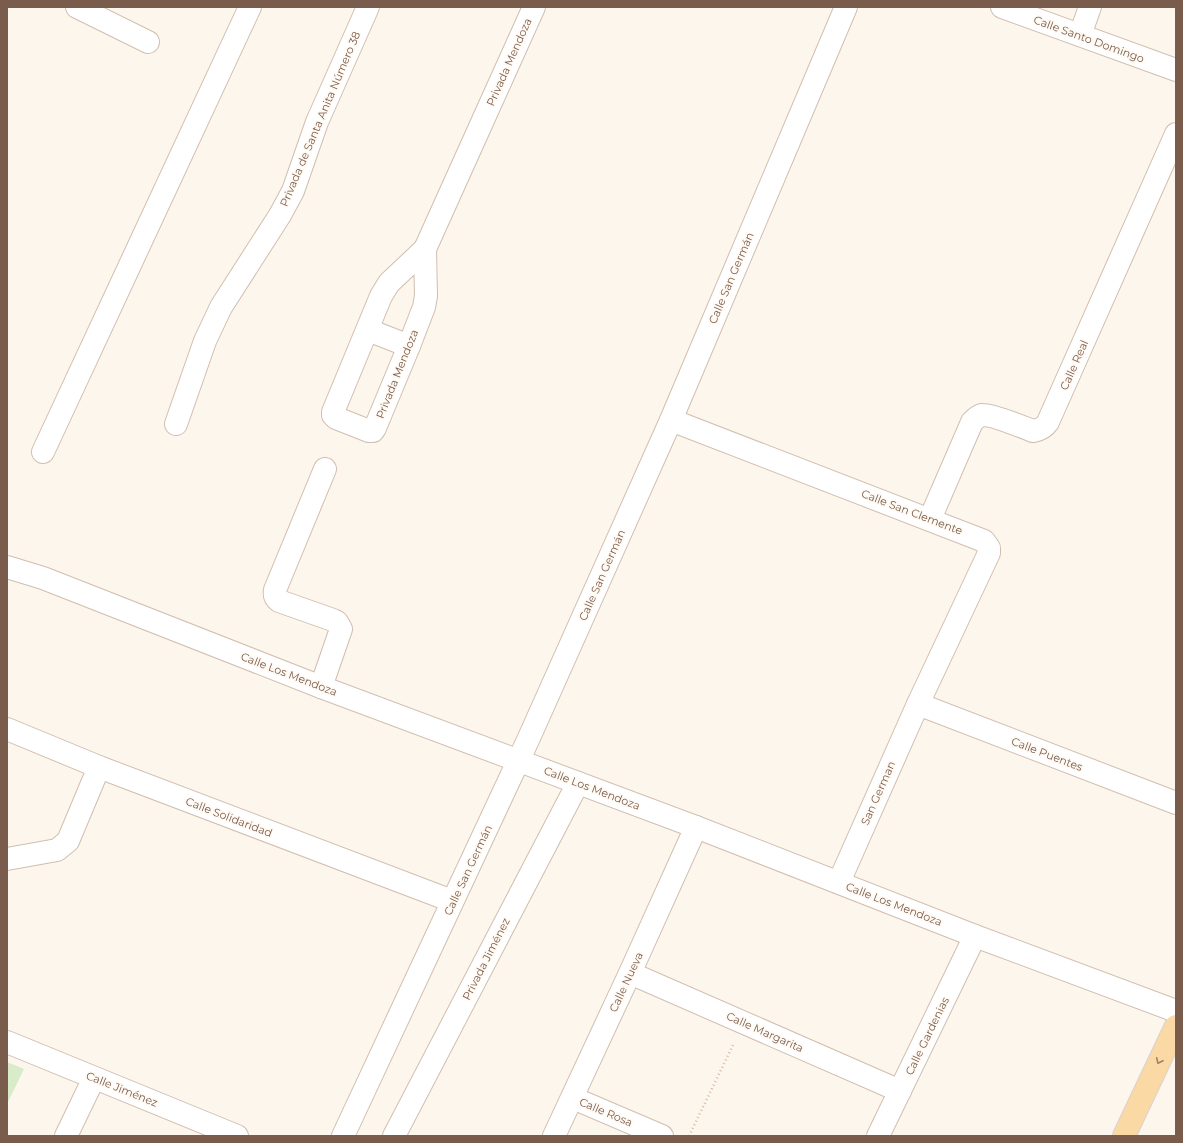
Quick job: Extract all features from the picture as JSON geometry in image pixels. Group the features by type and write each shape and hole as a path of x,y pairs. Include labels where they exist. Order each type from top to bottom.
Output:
{"main road":[{"path":"1124,1136 1176,1026"}],"street":[{"path":"77,7 148,42"},
{"path":"43,452 250,7"},
{"name":"Privada de Santa Anita Número 38","path":"176,424 205,341 221,307 293,192 317,122 368,7"},
{"name":"Privada Mendoza","path":"425,249 426,296 424,307 375,428 373,431 369,431 336,418 333,416 333,412 381,296 389,283 425,249 534,7"},
{"name":"Calle San Germán","path":"343,1136 519,761 671,420 846,7"},
{"name":"Calle Santo Domingo","path":"1002,7 1176,70"},
{"path":"1080,35 1090,7"},
{"name":"Calle Real","path":"930,519 972,422 979,416 992,416 1033,430 1040,430 1048,422 1176,134"},
{"path":"368,330 409,346"},
{"name":"Calle San Clemente","path":"671,420 984,541 989,548 989,553 918,704"},
{"path":"321,687 341,629 340,626 333,620 279,601 274,595 325,469"},
{"name":"Calle Los Mendoza","path":"7,567 43,578 321,687 696,827 975,936 1176,1012"},
{"name":"Calle Puentes","path":"918,704 1176,803"},
{"name":"San German","path":"839,882 918,704"},
{"name":"Calle Solidaridad","path":"7,729 99,767 452,901"},
{"path":"7,859 57,850 68,841 99,767"},
{"name":"Privada Jiménez","path":"394,1136 578,783"},
{"name":"Calle Nueva","path":"554,1136 573,1098 696,827"},
{"name":"Calle Gardenias","path":"878,1136 975,936"},
{"name":"Calle Margarita","path":"630,973 900,1091"},
{"name":"Calle Jiménez","path":"7,1042 94,1078 209,1131 237,1136"},
{"path":"66,1136 94,1078"},
{"name":"Calle Rosa","path":"573,1098 662,1136"}],"path":[{"path":"689,1136 743,1023"}],"green space":[{"path":"7,1062 24,1069 7,1104"}]}
